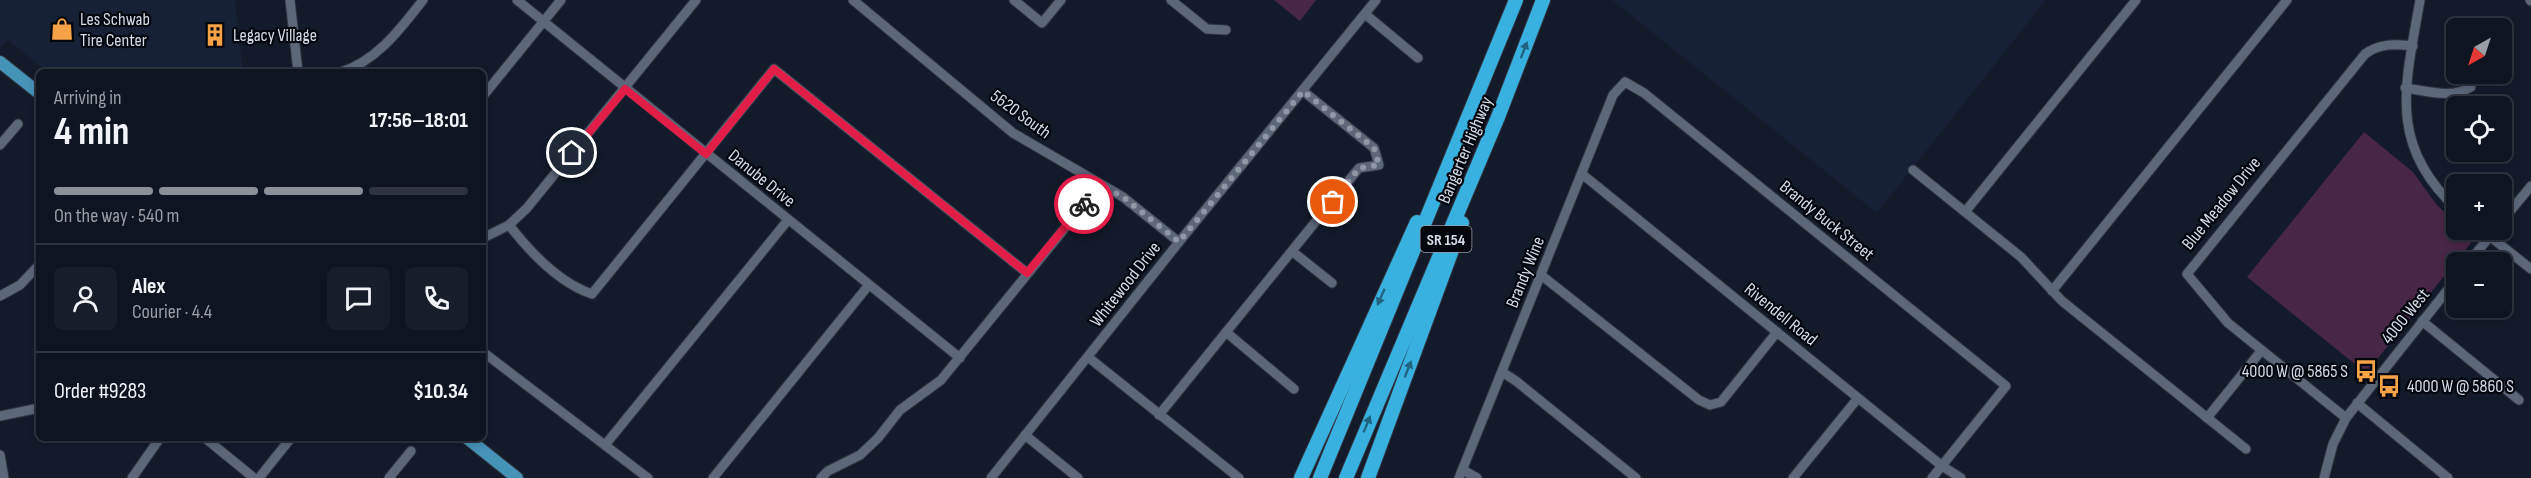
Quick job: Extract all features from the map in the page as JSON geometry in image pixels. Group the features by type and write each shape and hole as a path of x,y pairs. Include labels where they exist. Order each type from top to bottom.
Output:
{"highway":[{"name":"Bangerter Highway","path":"1320,478 1516,0"},
{"name":"Bangerter Highway","path":"1346,478 1512,83 1544,0"},
{"path":"1301,478 1400,256 1451,154 1487,74"},
{"path":"1368,478 1499,126 1512,83"}],"main road":[{"path":"0,62 36,91"},
{"path":"471,441 517,478"}],"street":[{"path":"290,0 298,69"},
{"path":"347,69 368,59 388,42 423,0"},
{"name":"Danube Drive","path":"517,0 868,286 960,358"},
{"path":"486,92 561,0"},
{"path":"486,236 509,225 527,208 696,0"},
{"name":"5620 South","path":"853,0 1013,133 1123,197 1179,242"},
{"path":"1014,0 1042,22 1060,0"},
{"path":"1172,0 1207,29 1226,30"},
{"name":"Whitewood Drive","path":"991,478 1376,0"},
{"path":"1965,212 2136,0"},
{"path":"2052,291 2287,0"},
{"path":"2420,0 2405,88 2408,135 2416,154 2446,197"},
{"path":"1365,14 1418,58"},
{"name":"Blue Meadow Drive","path":"2346,418 2228,323 2187,274 2365,54 2377,46 2413,46"},
{"path":"509,225 535,255 574,286 592,294 774,69 1027,273"},
{"name":"Brandy Wine","path":"1461,474 1613,95 1626,82"},
{"name":"Brandy Buck Street","path":"1626,82 1653,100 2006,386 1942,466"},
{"path":"2405,88 2449,94 2459,93 2471,87"},
{"path":"1159,416 1359,168 1379,165 1374,148 1303,91"},
{"path":"0,146 18,124"},
{"path":"1913,171 2021,257 2052,291 2246,449"},
{"name":"Rivendell Road","path":"1582,174 1942,466 1961,478"},
{"path":"821,478 828,471 865,451 900,410 941,380 1100,185"},
{"path":"2512,209 2531,186"},
{"path":"605,445 788,220"},
{"path":"2477,252 2487,240"},
{"path":"2500,240 2531,269"},
{"path":"1293,252 1332,283"},
{"path":"0,296 20,285 36,268"},
{"path":"1541,275 1556,284 1699,400 1710,405 1721,402 1777,332"},
{"path":"713,478 868,286"},
{"name":"4000 West","path":"2324,478 2333,444 2346,418 2446,292"},
{"path":"2422,321 2519,400"},
{"path":"1227,332 1294,389"},
{"path":"2208,418 2261,351"},
{"path":"486,353 648,478"},
{"path":"1088,357 1239,478"},
{"path":"1502,372 1636,478"},
{"path":"1793,478 1858,398"},
{"path":"2356,403 2448,478"},
{"path":"0,416 36,409"},
{"path":"1024,435 1078,478"},
{"path":"132,478 158,441"},
{"path":"209,441 254,478"},
{"path":"259,478 289,441"},
{"path":"389,478 411,451"},
{"path":"0,455 4,478"},
{"path":"1932,478 1942,466"},
{"path":"1461,474 1477,478"}],"shaded area":[{"path":"0,0 235,0 243,69 43,69 8,40 0,49"},
{"path":"1274,0 1316,0 1300,21"},
{"path":"1612,0 2046,0 1877,213"},
{"path":"2364,132 2413,172 2436,204 2446,214 2446,240 2473,240 2464,252 2446,252 2446,274 2366,373 2247,277"}],"way so far":[{"path":"1084,204 1100,185 1123,197 1179,242 1303,91 1374,148 1379,165 1359,168 1333,202"}],"place":[{"name":"Les Schwab Tire Center","path":"62,29"},
{"name":"Legacy Village","path":"215,35"},
{"name":"4000 W @ 5865 S","path":"2366,371"},
{"name":"4000 W @ 5860 S","path":"2389,386"}],"route":[{"path":"572,153 625,89 706,154 774,69 1027,273 1084,204"}]}
